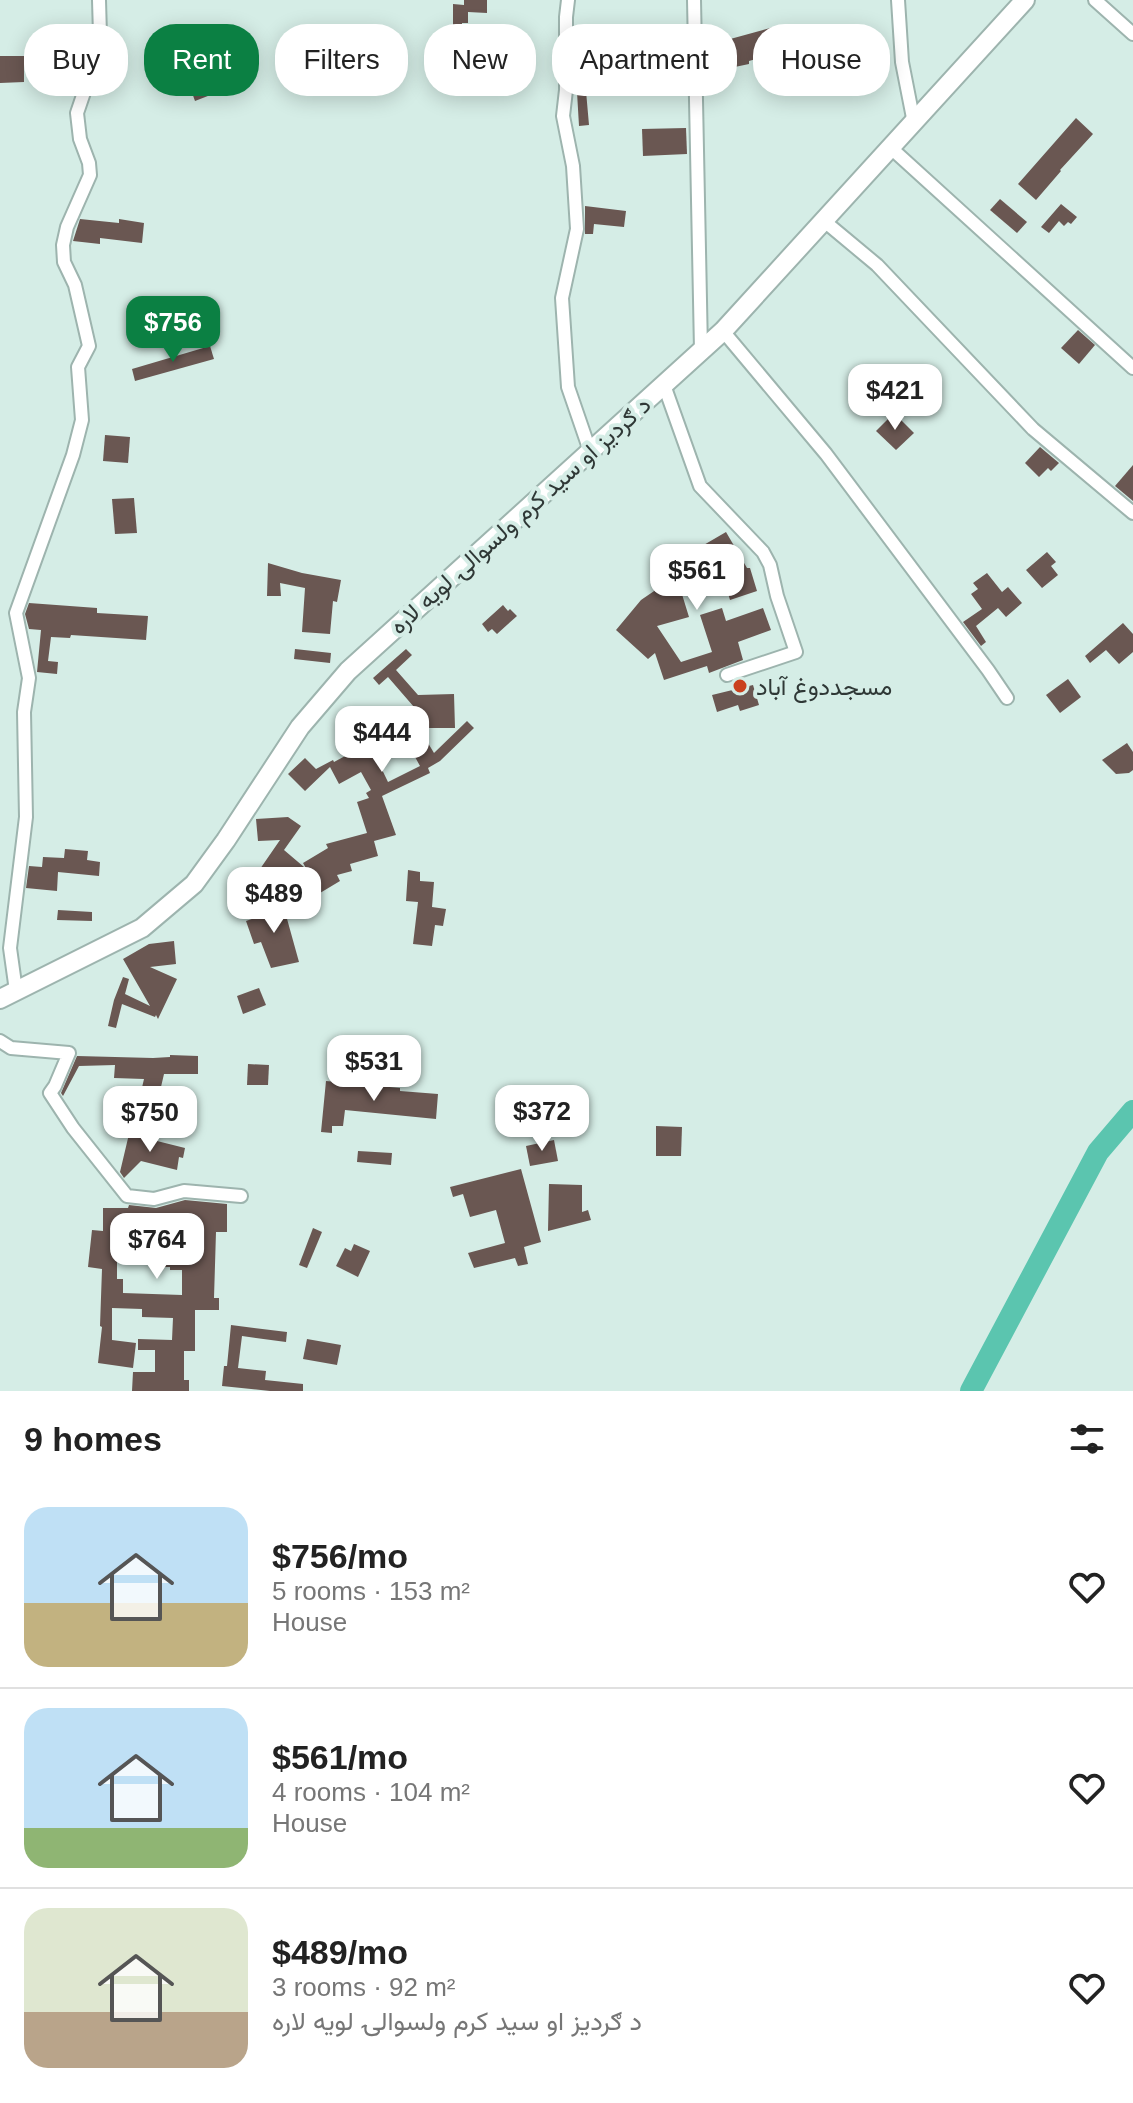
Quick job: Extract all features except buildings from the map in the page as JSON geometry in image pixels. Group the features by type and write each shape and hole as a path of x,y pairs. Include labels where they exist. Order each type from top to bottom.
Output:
{"highway":[{"name":"د ګردیز او سید کرم ولسوالۍ لویه لاره","path":"8,995 142,928 194,884 300,727 348,671 723,331 1025,0"}],"street":[{"path":"8,995 10,948 26,817 24,712 29,678 16,613 73,455 82,420 78,367 89,346 75,285 64,262 63,245 67,227 90,175 77,113 100,35 99,0"},
{"path":"568,0 563,116 573,166 577,229 562,298 568,387 590,451"},
{"path":"694,0 701,350"},
{"path":"898,0 902,62 914,123"},
{"path":"1095,0 1133,34"},
{"path":"891,148 1133,368"},
{"path":"823,220 877,265 1033,429 1133,513"},
{"path":"723,331 826,454 1007,698"},
{"path":"664,385 700,486 763,552 770,565 796,652 727,675"},
{"path":"0,1041 11,1048 69,1053 50,1093 73,1128 127,1196 154,1199 184,1191 241,1196"}],"waterway":[{"path":"971,1391 1098,1152 1133,1111"}],"place":[{"name":"مسجددوغ آباد","path":"740,686"}]}
